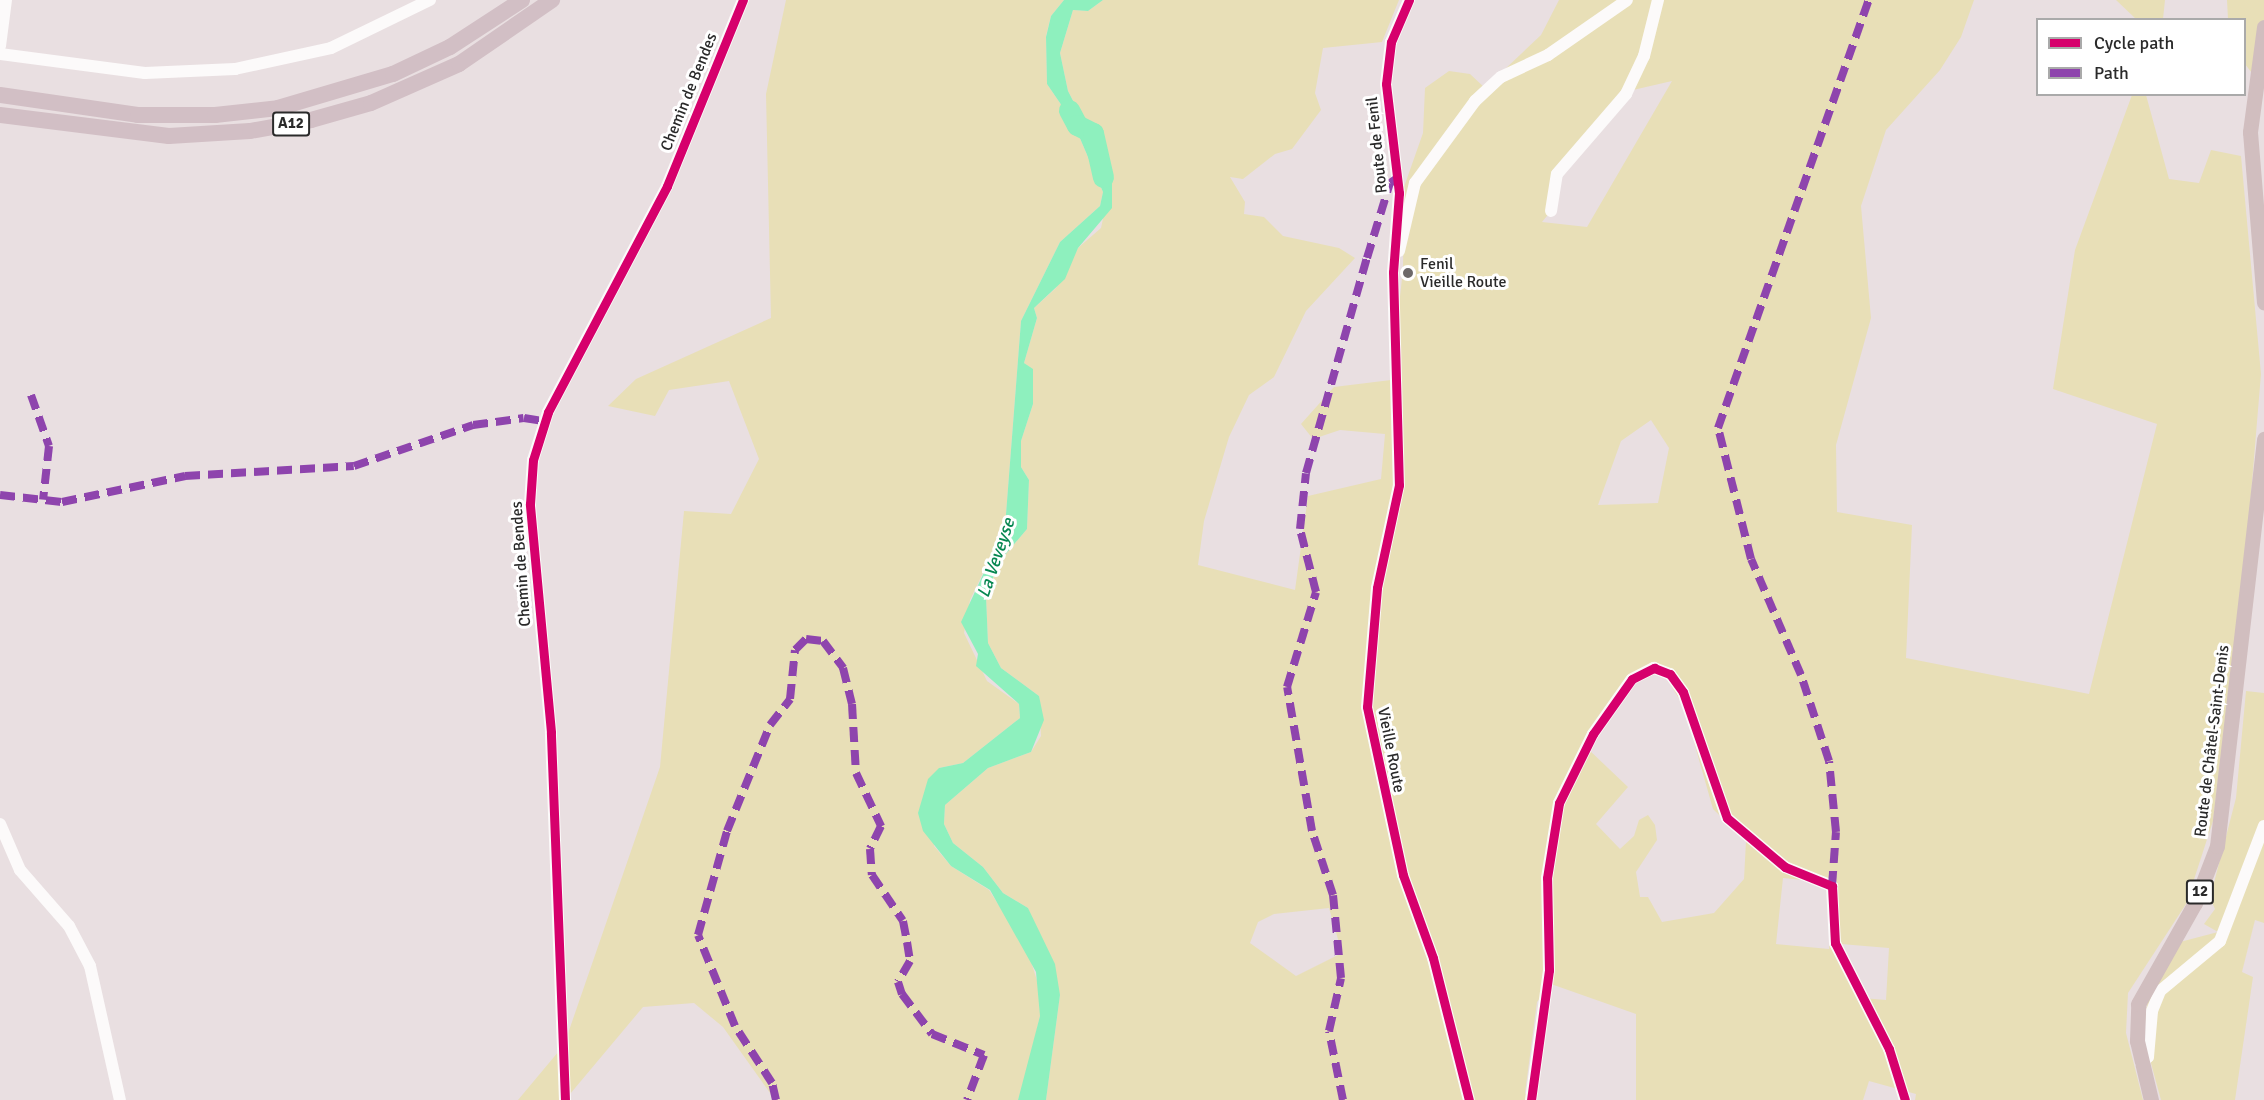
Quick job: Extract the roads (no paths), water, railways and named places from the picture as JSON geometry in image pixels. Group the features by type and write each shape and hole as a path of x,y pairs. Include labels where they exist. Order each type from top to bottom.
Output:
{"highway":[{"name":"A12","path":"0,95 138,116 215,116 278,108 393,74 450,47 522,0"},
{"name":"A12","path":"0,115 169,136 250,131 311,120 371,103 449,69 552,0"}],"main road":[{"path":"2264,27 2250,132 2264,302"},
{"name":"Route de Châtel-Saint-Denis","path":"2151,1100 2141,1062 2135,1019 2144,985 2195,903 2217,846 2264,439"}],"street":[{"path":"0,46 6,0"},
{"path":"0,54 145,73 235,69 331,48 430,0"},
{"name":"Chemin de Bendes","path":"566,1100 551,732 530,504 533,460 548,412 667,186 744,0"},
{"name":"Route de Fenil","path":"1394,327 1394,272 1399,193 1386,84 1391,42 1409,0"},
{"path":"1394,272 1415,183 1433,151 1501,77 1548,55 1627,0"},
{"path":"1551,211 1557,174 1626,94 1644,56 1658,0"},
{"name":"Vieille Route","path":"1394,327 1399,485 1368,648 1368,721 1403,875 1433,958 1469,1100"},
{"path":"1531,1100 1549,970 1547,878 1559,802 1576,760 1621,694 1640,672 1654,668 1670,674 1683,692 1727,818 1785,867 1832,886 1841,960 1888,1049 1905,1100"},
{"path":"0,824 20,870 69,926 90,966 120,1100"},
{"path":"2141,1062 2148,1057 2160,991 2220,941 2264,826"}],"water":[{"path":"1064,0 1103,0 1088,11 1073,10 1060,53 1068,91 1112,177 1112,208 1078,248 1065,279 1034,308 1037,318 1024,363 1033,369 1033,404 1021,441 1021,467 1029,480 1027,529 999,562 986,596 988,643 1001,668 1039,696 1044,720 1031,752 988,768 945,805 944,824 953,843 983,867 1003,893 1028,908 1055,964 1060,995 1046,1100 1018,1100 1040,1016 1036,972 990,890 951,866 923,831 918,813 928,779 939,768 963,763 1020,718 1019,704 976,666 978,654 961,622 1005,527 1021,321 1060,242 1100,206 1103,192 1073,122 1047,84 1046,37 1051,16"}],"waterway":[{"name":"La Veveyse","path":"1069,110 1077,125 1093,133 1103,177"}],"place":[{"name":"Fenil Vieille Route","path":"1408,273"}]}
